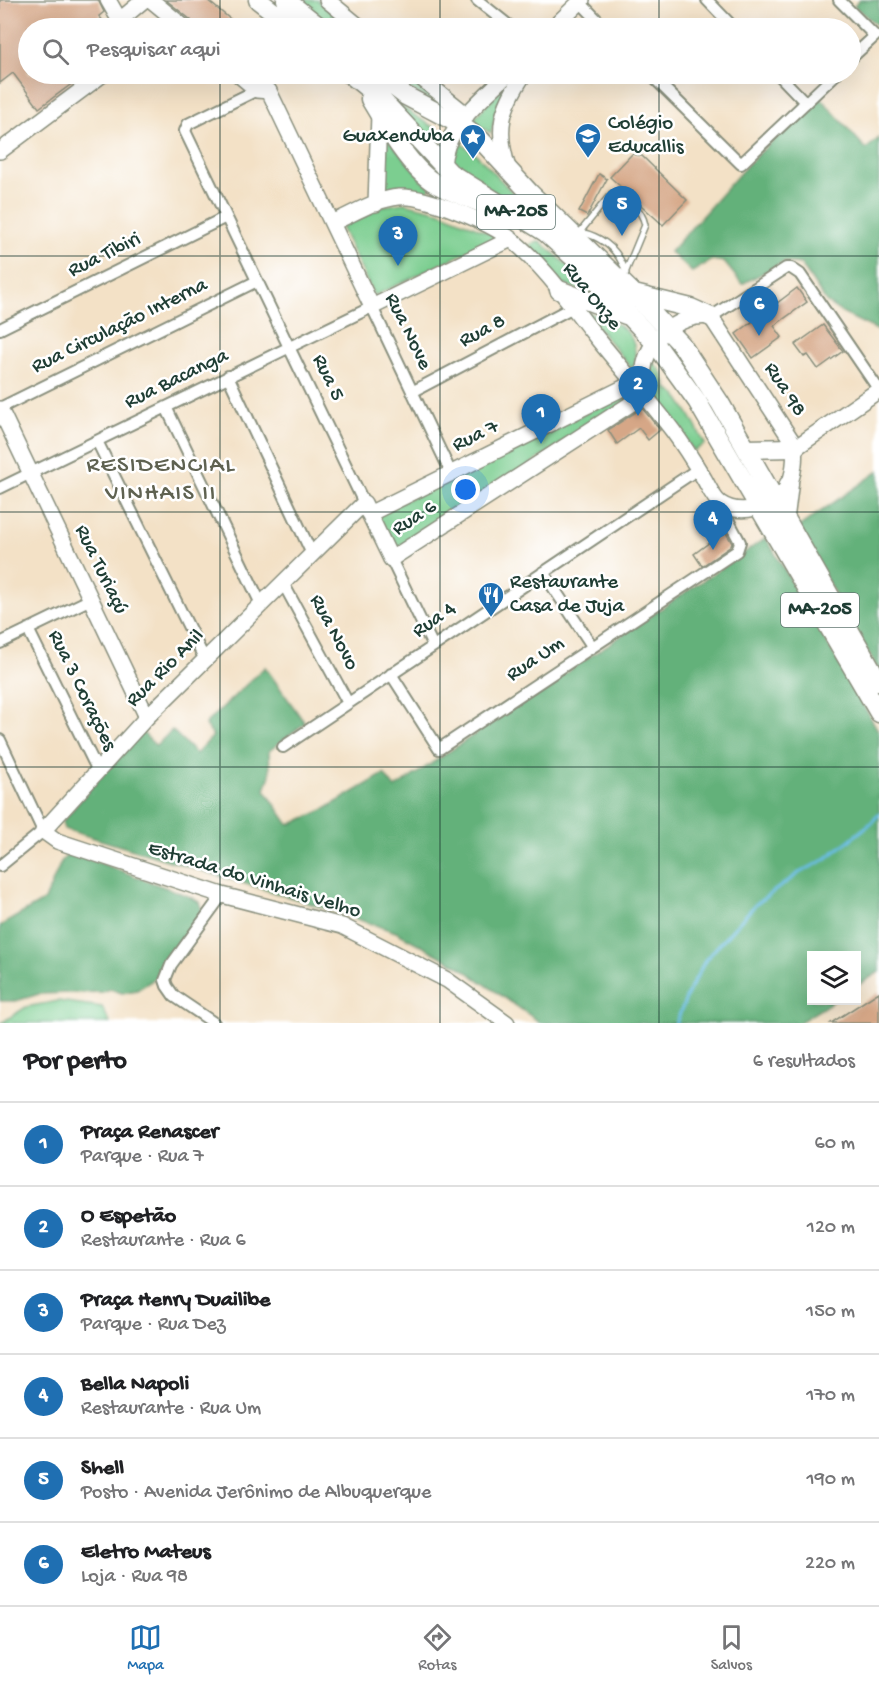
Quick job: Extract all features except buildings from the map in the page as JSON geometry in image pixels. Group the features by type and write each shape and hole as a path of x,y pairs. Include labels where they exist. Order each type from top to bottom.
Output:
{"main road":[{"path":"258,0 281,18"},
{"path":"286,0 308,18"},
{"path":"358,84 412,162 427,178 519,223 583,266"},
{"name":"MA-205","path":"363,84 381,99 443,166 458,178 537,225 583,266 654,343 767,503 879,713"},
{"name":"MA-205","path":"391,84 413,100 463,120 509,171 629,285 669,330 699,370 747,449 767,503 785,516 879,682"},
{"path":"629,285 711,317"},
{"path":"559,290 631,316"},
{"path":"747,449 795,448"},
{"path":"785,516 789,484"}],"street":[{"path":"108,0 118,18"},
{"path":"128,18 144,0"},
{"path":"151,0 173,18"},
{"path":"327,0 349,18"},
{"path":"477,0 500,18"},
{"path":"707,0 724,18"},
{"path":"840,0 858,18"},
{"path":"566,18 585,3"},
{"path":"573,18 585,3"},
{"path":"585,3 597,18"},
{"path":"861,22 875,36 861,49"},
{"path":"0,151 90,84"},
{"name":"Rua Nove","path":"250,84 257,90 269,91 451,473"},
{"path":"426,84 463,120"},
{"path":"443,166 448,141 463,120 498,84"},
{"path":"509,171 502,147 501,120 518,84"},
{"path":"660,84 741,164 825,84"},
{"path":"788,84 805,102"},
{"name":"Rua 5","path":"257,90 188,124 185,128 433,646"},
{"path":"376,204 379,114"},
{"name":"Rua Onze","path":"332,223 376,204 401,197 426,200 479,222 511,239 638,377"},
{"name":"Rua Tibiri","path":"0,329 226,217"},
{"path":"372,307 511,239"},
{"path":"789,484 767,503 738,510 719,503 673,432 643,396 638,377 654,343 669,330 689,317 711,317 786,268 791,268 800,274 879,390 795,448"},
{"name":"Rua Circulação Interna","path":"0,408 257,281"},
{"name":"Rua Bacanga","path":"0,488 372,307"},
{"name":"Rua 8","path":"412,392 573,308"},
{"name":"Rua 98","path":"711,317 795,448 789,484"},
{"path":"228,376 312,554"},
{"name":"Rua 7","path":"367,508 451,473 638,377"},
{"name":"Rua 6","path":"391,559 643,396"},
{"path":"166,407 261,604"},
{"name":"Rua Turiaçú","path":"0,408 147,717"},
{"path":"97,441 205,660"},
{"name":"Rua 4","path":"283,747 698,469"},
{"name":"Rua Um","path":"391,674 439,749 736,551 740,542 719,503"},
{"name":"Rua Rio Anil","path":"0,866 43,831 147,717 283,582 312,554 367,508"},
{"path":"543,572 592,646"},
{"name":"Rua Novo","path":"283,582 348,703"},
{"path":"0,643 91,599"},
{"name":"Rua 3 Corações","path":"28,629 98,771"},
{"path":"0,740 43,831"},
{"name":"Estrada do Vinhais Velho","path":"43,831 57,842 222,895 342,926 447,980 507,1023"},
{"path":"214,1023 174,996 165,980 171,965 222,895"}],"lane":[{"path":"575,232 611,194 633,204 641,214 645,225 629,285"}],"green space":[{"path":"293,0 317,0 340,18 316,18"},
{"path":"860,0 879,0 879,27 854,6"},
{"path":"402,84 420,84 453,111 454,115"},
{"path":"506,84 510,84 498,104 491,133 474,123 473,120"},
{"path":"820,97 866,149 879,138 879,331 844,314 826,302 801,264 784,262 742,284 724,262 712,260 692,272 670,252 748,164"},
{"path":"391,100 438,130 432,145"},
{"path":"384,135 430,187 427,194 394,190 381,193"},
{"path":"459,142 477,155 531,212 528,213 457,169 450,158 455,143"},
{"path":"404,203 441,212 498,237 374,296 341,227 383,206"},
{"path":"540,241 605,299 561,283 529,245"},
{"path":"586,313 612,321 630,335 636,356 632,369"},
{"path":"652,361 662,372 667,388 677,396 689,414 705,444 694,451 650,395"},
{"path":"631,391 634,395 394,555 373,516"},
{"path":"879,471 879,671 797,528"},
{"path":"766,538 879,732 879,972 861,983 861,951 807,951 807,1005 827,1005 798,1023 541,1023 457,965 396,932 299,900 64,829 62,822 140,730 156,746 172,730 196,754 213,736 205,724 265,667 305,723 269,751 270,775 265,790 289,825 325,809 384,774 395,788"},
{"path":"68,854 76,854 188,896 199,902 202,911 162,974 137,990 122,993 110,989 103,992 39,994 16,1001 0,1001 0,926 45,900 61,862"},
{"path":"58,1001 102,1007 110,1023 1,1023 26,1007"}],"waterway":[{"path":"676,1023 689,991 706,959 755,905 799,873 824,860 870,824 879,814"}],"place":[{"name":"Colégio Educallis","path":"588,159"},
{"name":"Guaxenduba","path":"473,160"},
{"name":"Shell","path":"622,236"},
{"name":"Praça Henry Duailibe","path":"398,266"},
{"name":"Eletro Mateus","path":"759,336"},
{"name":"O Espetão","path":"638,416"},
{"name":"Praça Renascer","path":"541,444"},
{"name":"Bella Napoli","path":"713,550"},
{"name":"Restaurante Casa de Juja","path":"491,618"}],"district":[{"name":"RESIDENCIAL VINHAIS II","path":"161,480"}]}
